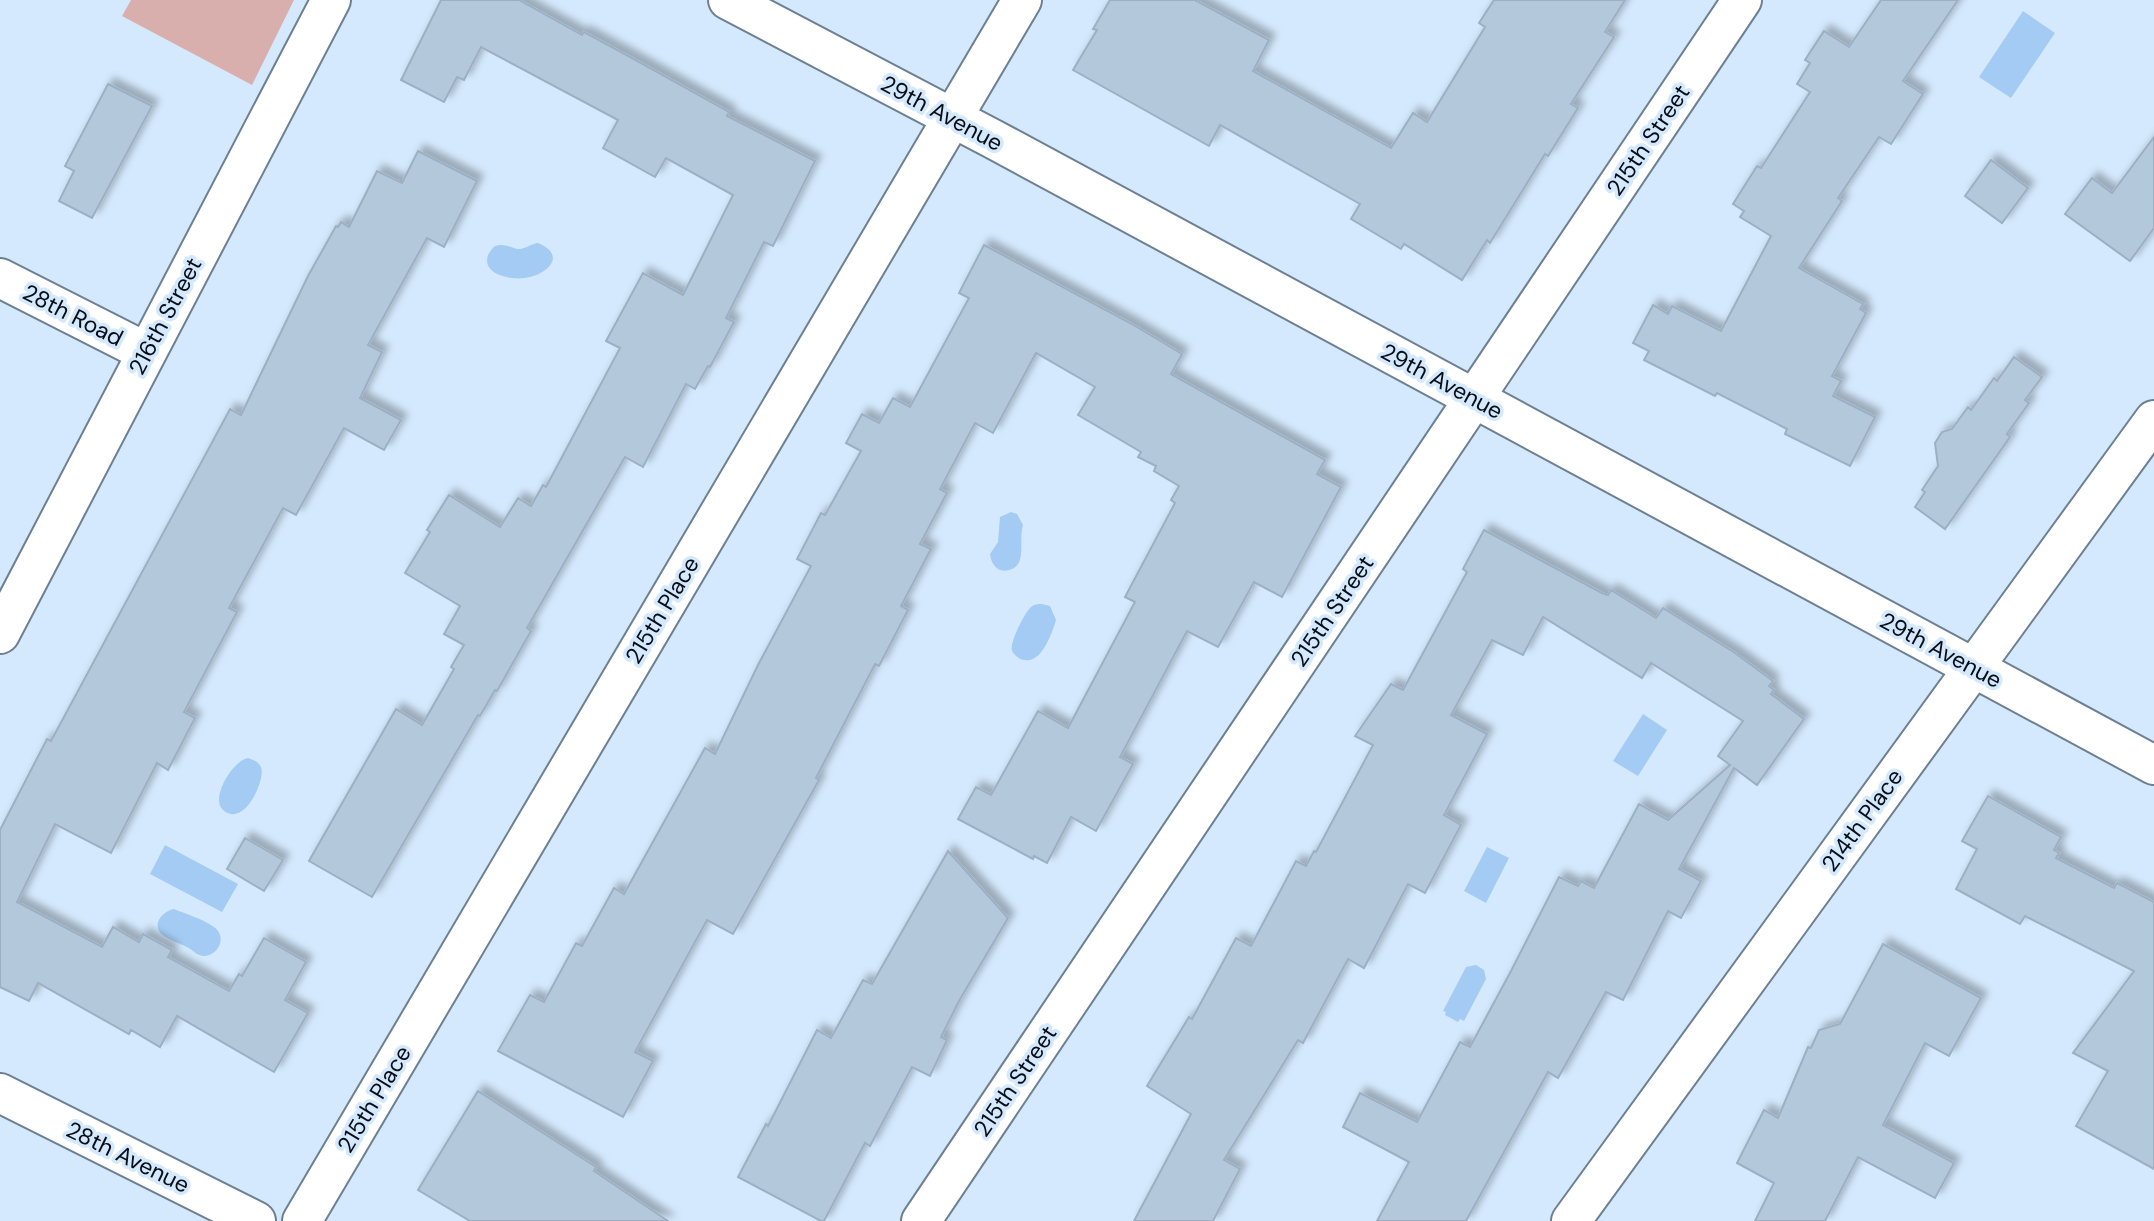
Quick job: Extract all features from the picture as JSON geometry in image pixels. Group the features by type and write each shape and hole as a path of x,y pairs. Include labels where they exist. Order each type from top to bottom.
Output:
{"street":[{"name":"216th Street","path":"0,634 331,0"},
{"name":"29th Avenue","path":"728,0 1475,398 2154,765"},
{"name":"215th Place","path":"302,1221 1022,0"},
{"name":"215th Street","path":"921,1221 1742,0"},
{"name":"28th Road","path":"0,278 146,352"},
{"name":"214th Place","path":"1571,1221 2154,420"},
{"name":"28th Avenue","path":"0,1093 256,1221"}],"shaded area":[{"path":"131,0 294,0 252,85 122,16"}],"water":[{"path":"2023,11 2055,33 2011,98 1979,77"},
{"path":"538,243 548,249 552,261 549,267 533,276 512,278 498,274 488,265 488,255 495,246 504,245 519,249"},
{"path":"1011,512 1017,514 1023,525 1020,558 1015,567 1002,570 994,564 990,554 998,542 1000,517"},
{"path":"1034,605 1050,606 1056,620 1052,632 1036,657 1031,660 1021,659 1012,651 1015,635 1028,610"},
{"path":"1643,714 1667,730 1638,776 1613,761"},
{"path":"248,758 261,767 260,781 246,808 231,814 220,805 221,790 230,773"},
{"path":"165,845 238,884 222,912 150,874"},
{"path":"1487,847 1509,858 1486,903 1464,891"},
{"path":"174,909 214,927 221,938 217,950 206,956 200,955 164,936 158,928 159,920"},
{"path":"1476,965 1484,970 1486,979 1464,1021 1460,1019 1458,1022 1443,1011 1466,967"}],"building":[{"path":"441,0 519,0 582,35 584,32 632,58 729,112 727,116 815,161 773,246 764,242 726,318 734,322 710,367 708,366 695,389 686,384 643,467 625,457 527,628 531,631 497,691 495,690 480,716 478,715 372,897 309,861 396,709 422,725 454,669 451,667 464,645 444,634 460,606 405,573 430,532 427,530 449,495 500,527 518,498 531,506 543,485 546,487 620,348 606,341 643,273 683,295 733,195 666,158 655,177 603,148 618,120 481,47 464,80 457,77 444,102 401,80"},
{"path":"1110,0 1195,0 1269,40 1253,71 1391,148 1413,113 1427,122 1485,27 1479,23 1494,0 1625,0 1605,32 1614,37 1571,104 1578,108 1548,156 1545,154 1490,243 1487,240 1462,280 1404,244 1401,249 1351,219 1360,204 1220,125 1209,146 1073,70 1097,30 1093,29"},
{"path":"1881,0 1958,0 1903,81 1923,94 1891,144 1879,137 1838,198 1842,201 1799,268 1863,304 1860,309 1866,313 1832,376 1841,381 1833,396 1875,417 1850,466 1785,434 1787,429 1644,360 1649,351 1633,343 1653,305 1668,314 1672,306 1721,331 1771,236 1740,217 1744,211 1733,204 1757,166 1761,168 1810,92 1797,84 1810,63 1805,60 1824,31 1849,47"},
{"path":"108,84 152,106 92,218 59,201 74,171 65,166"},
{"path":"2154,137 2154,228 2130,261 2065,214 2092,178 2112,193"},
{"path":"418,151 477,181 444,247 427,238 368,345 382,352 360,398 401,420 384,450 344,428 296,515 283,508 229,608 237,612 184,712 195,718 168,770 157,763 111,853 55,824 17,902 102,947 113,927 139,942 143,934 172,950 168,957 229,991 239,974 242,976 264,938 306,962 285,1000 308,1013 274,1072 177,1016 160,1047 131,1030 129,1034 38,983 29,1001 0,987 0,830 47,739 51,741 230,409 241,415 308,276 336,226 341,222 349,227 377,171 402,183"},
{"path":"1991,160 2028,188 2002,223 1965,196"},
{"path":"984,245 1132,324 1182,354 1171,374 1325,460 1317,474 1341,487 1282,597 1254,582 1218,647 1187,631 1120,757 1133,764 1096,831 1071,817 1047,863 1034,856 1033,859 958,819 976,787 991,795 1038,711 1068,728 1135,602 1125,597 1175,503 1171,500 1179,486 1154,471 1156,466 1138,457 1141,452 1078,415 1095,387 1036,353 993,433 975,423 940,489 947,493 920,544 931,549 901,606 908,610 879,666 875,664 816,778 819,780 733,934 707,920 635,1052 653,1061 623,1117 498,1051 530,995 544,1002 576,943 582,946 614,888 624,894 705,748 715,754 758,665 811,566 797,559 821,513 825,515 861,451 846,443 862,414 879,423 893,398 910,407 969,298 959,293"},
{"path":"2014,357 2042,377 2025,400 2029,403 2007,434 2010,437 1945,529 1915,507 1925,492 1922,490 1938,466 1935,443 1942,432 1952,429 1968,407 1971,410 1994,378 1997,381"},
{"path":"1484,530 1602,593 1608,595 1611,590 1656,618 1663,608 1735,653 1773,681 1769,686 1774,690 1771,694 1804,719 1757,785 1734,768 1679,869 1701,881 1681,918 1668,911 1623,1000 1606,992 1558,1078 1548,1072 1466,1221 1377,1221 1409,1162 1343,1127 1360,1093 1417,1122 1460,1042 1470,1047 1559,877 1578,886 1581,881 1594,888 1639,804 1668,820 1730,765 1718,756 1743,721 1651,663 1642,678 1543,617 1523,655 1492,640 1451,715 1487,734 1444,815 1461,825 1425,893 1408,884 1364,968 1348,959 1303,1043 1298,1040 1224,1160 1240,1169 1213,1221 1134,1221 1191,1114 1147,1086 1189,1017 1192,1019 1236,938 1251,946 1296,861 1306,866 1314,851 1316,852 1373,745 1355,736 1391,684 1403,690 1467,572 1463,569"},
{"path":"1988,796 2061,837 2054,850 2059,853 2056,858 2114,888 2117,883 2154,902 2154,1169 2076,1126 2108,1071 2073,1053 2134,971 2025,916 2020,924 1956,889 1977,849 1962,841"},
{"path":"245,838 283,860 264,891 227,869"},
{"path":"948,851 1008,918 941,1037 947,1040 930,1076 912,1067 870,1146 865,1143 824,1221 821,1221 738,1177 766,1124 768,1126 817,1030 831,1038 863,980 872,984"},
{"path":"1883,944 1981,998 1949,1056 1925,1043 1883,1125 1954,1163 1935,1198 1858,1157 1825,1221 1755,1221 1774,1183 1737,1163 1764,1110 1778,1118 1808,1047 1811,1048 1819,1030 1840,1024"},
{"path":"478,1091 596,1167 594,1171 668,1221 470,1221 418,1190"}]}
